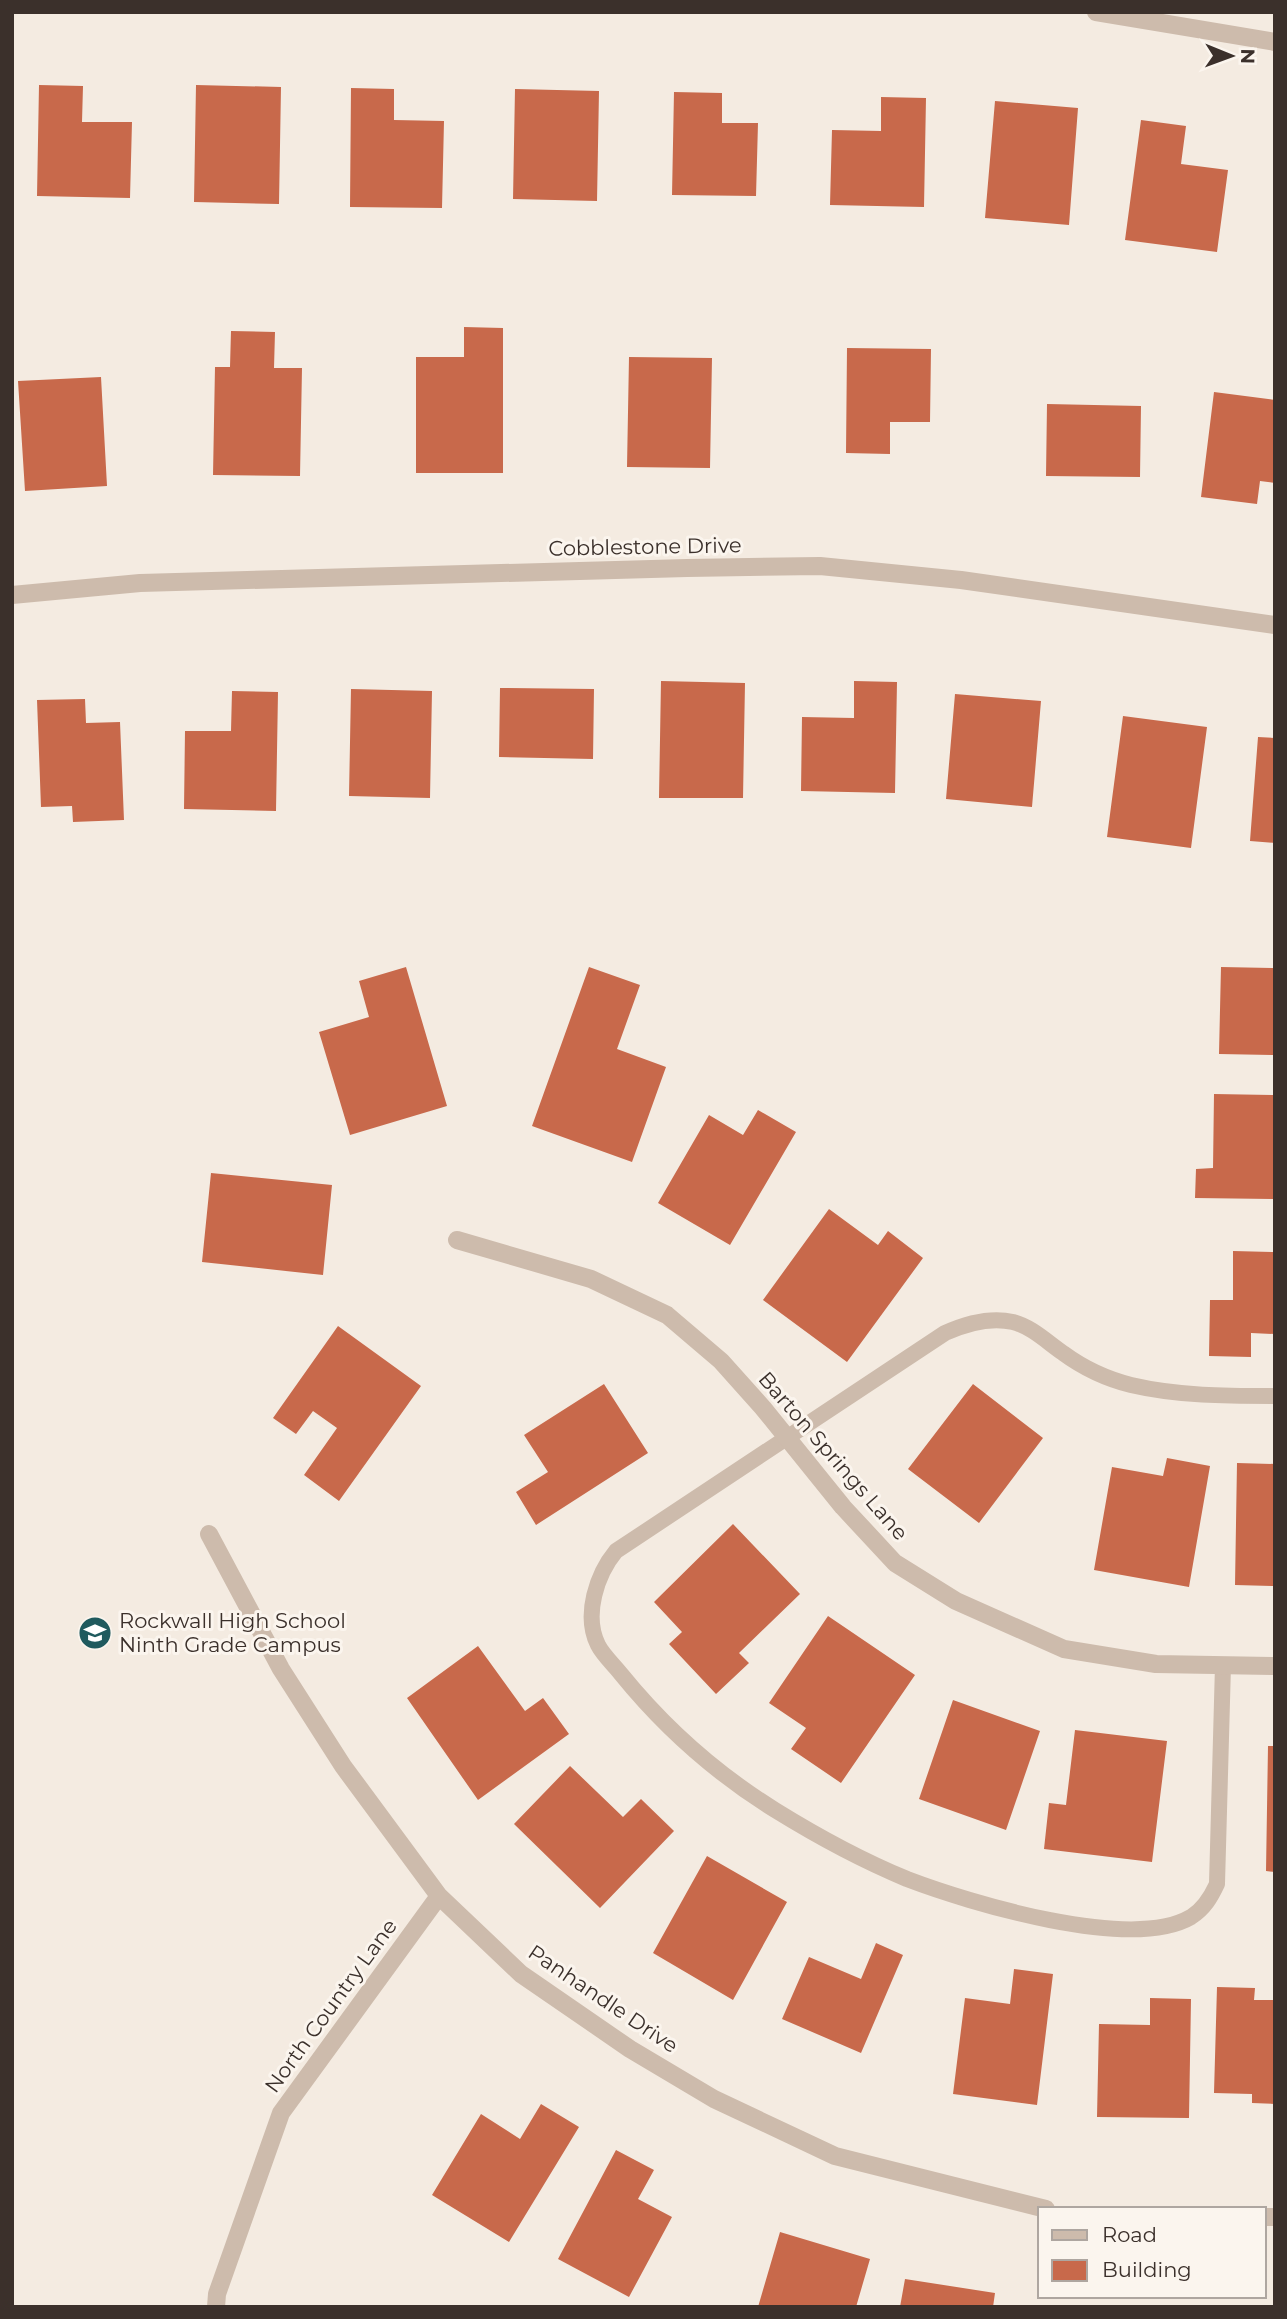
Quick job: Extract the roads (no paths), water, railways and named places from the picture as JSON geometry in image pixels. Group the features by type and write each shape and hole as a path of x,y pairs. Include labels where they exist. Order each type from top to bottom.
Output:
{"street":[{"path":"1096,12 1275,42"},
{"name":"Cobblestone Drive","path":"12,595 140,583 820,566 961,580 1275,625"},
{"name":"Barton Springs Lane","path":"457,1240 591,1279 667,1315 721,1361 843,1507 895,1563 956,1601 1063,1649 1156,1664 1275,1665"},
{"name":"Panhandle Drive","path":"209,1534 281,1669 336,1756 439,1896 521,1974 630,2049 714,2099 835,2156 1038,2207"},
{"name":"North Country Lane","path":"216,2307 218,2294 281,2113 439,1896"}],"lane":[{"path":"1223,1665 1217,1884 1208,1902 1191,1917 1145,1929 1091,1928 961,1896 908,1879 829,1841 773,1809 720,1771 669,1728 637,1694 598,1646 593,1627 594,1594 604,1565 616,1550 786,1436 945,1333 962,1325 1013,1322 1038,1334 1064,1354 1097,1373 1129,1384 1188,1394 1275,1396"}],"place":[{"name":"Rockwall High School Ninth Grade Campus","path":"95,1633"}]}
